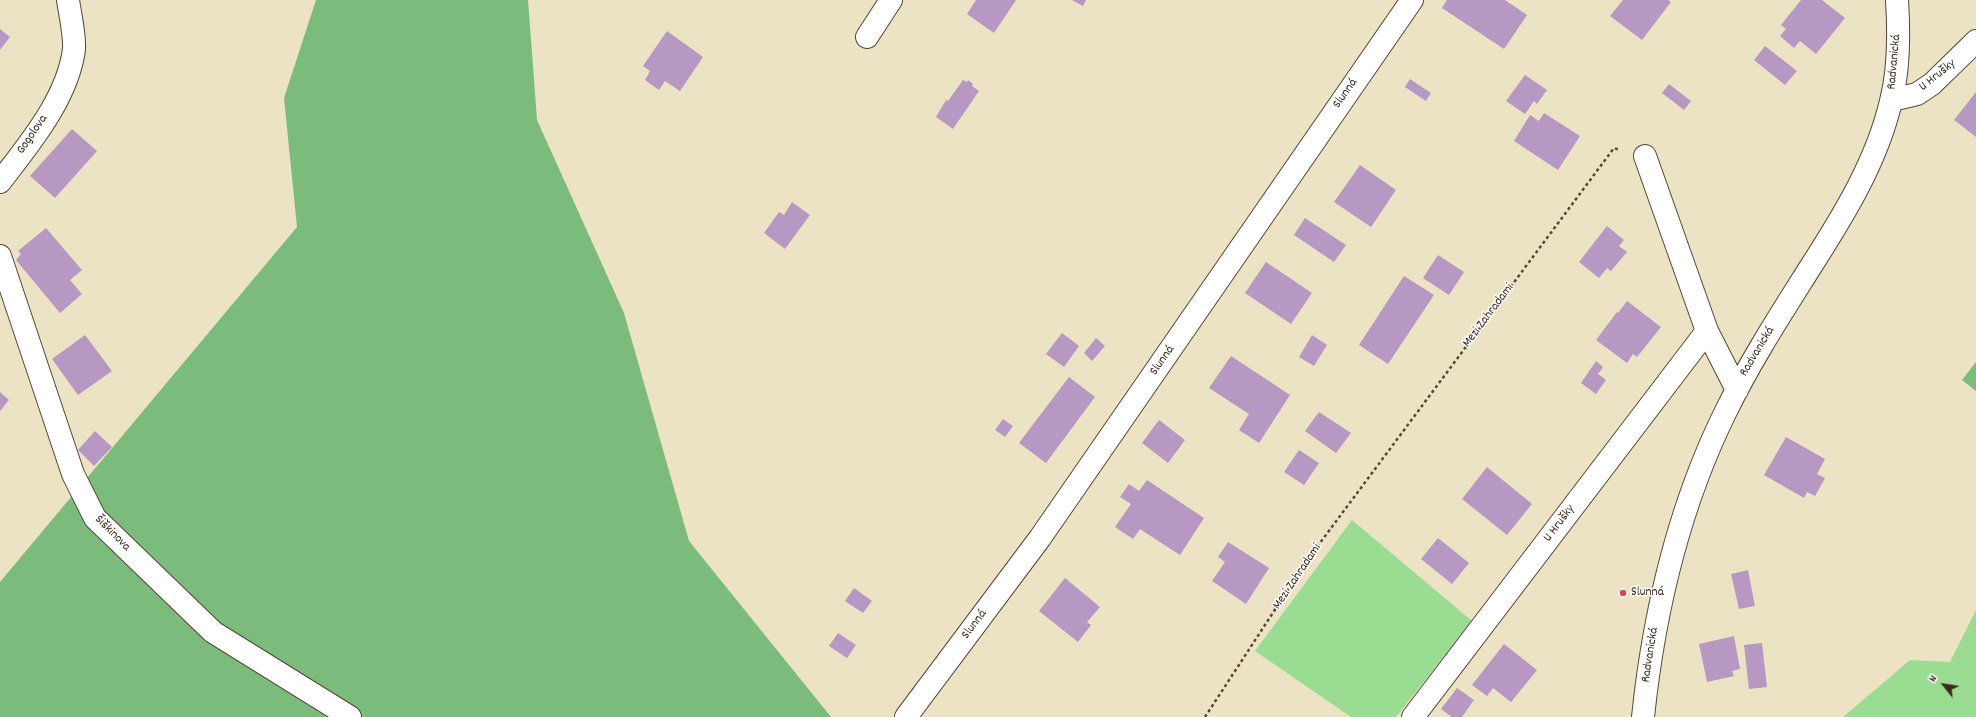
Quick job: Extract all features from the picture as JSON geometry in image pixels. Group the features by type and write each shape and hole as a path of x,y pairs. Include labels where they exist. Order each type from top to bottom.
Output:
{"street":[{"name":"Gogolova","path":"0,182 35,136 64,86 74,48 68,0"},
{"path":"867,37 891,0"},
{"name":"Slunná","path":"906,717 1040,538 1412,0"},
{"name":"Radvanická","path":"1643,717 1650,656 1656,623 1678,535 1701,467 1737,390 1762,344 1826,243 1852,198 1875,151 1892,100 1897,51 1897,0"},
{"name":"U Hrušky","path":"1892,100 1917,94 1932,84 1976,41"},
{"path":"1645,156 1707,331 1737,390"},
{"name":"Šiškinova","path":"0,256 73,474 94,518 213,632 350,717"},
{"name":"U Hrušky","path":"1414,717 1707,331"}],"path":[{"name":"Mezi Zahradami","path":"1205,717 1308,559 1614,148 1645,156"}],"green space":[{"path":"316,0 528,0 537,120 624,313 689,541 831,717 0,717 0,582 297,227 284,98"},
{"path":"1976,362 1976,391 1962,380"},
{"path":"1352,520 1472,621 1396,717 1351,717 1255,651"},
{"path":"1976,610 1976,717 1843,717 1910,660 1950,662"}],"building":[{"path":"976,0 1016,0 994,33 967,14"},
{"path":"1072,0 1086,0 1083,6"},
{"path":"1447,0 1505,0 1527,15 1504,49 1442,8"},
{"path":"1623,0 1668,0 1671,2 1642,40 1610,16"},
{"path":"1801,0 1822,0 1845,18 1816,54 1800,41 1794,48 1780,36 1786,29 1781,25"},
{"path":"0,29 10,37 0,50"},
{"path":"667,31 703,57 680,91 665,81 659,90 645,80 650,71 643,66"},
{"path":"1765,46 1797,71 1785,85 1754,60"},
{"path":"1525,75 1547,90 1537,104 1534,101 1525,114 1506,101"},
{"path":"1410,79 1431,93 1426,101 1405,87"},
{"path":"963,80 967,82 968,80 973,84 972,86 979,91 953,129 936,117 946,100 948,101"},
{"path":"1669,84 1691,101 1684,110 1662,93"},
{"path":"1976,92 1976,137 1954,120"},
{"path":"1544,113 1580,136 1558,170 1514,141 1530,115 1539,121"},
{"path":"72,129 97,151 55,198 30,176"},
{"path":"1360,165 1396,190 1371,227 1334,202"},
{"path":"792,202 810,215 785,249 764,233 779,212 784,215"},
{"path":"1305,218 1346,245 1334,262 1294,235"},
{"path":"1607,226 1624,240 1619,246 1627,252 1611,271 1607,268 1599,278 1579,262"},
{"path":"46,228 82,270 70,280 82,294 60,313 16,260 21,254 18,251"},
{"path":"1438,255 1464,272 1449,295 1423,278"},
{"path":"1266,262 1312,293 1291,324 1245,293"},
{"path":"1404,276 1434,295 1388,364 1359,345"},
{"path":"1627,301 1661,327 1637,357 1633,354 1627,363 1596,340"},
{"path":"1062,333 1079,346 1064,367 1046,354"},
{"path":"85,335 112,371 78,395 52,359"},
{"path":"1312,335 1327,345 1314,366 1299,357"},
{"path":"1096,338 1105,346 1092,361 1084,353"},
{"path":"1231,356 1290,395 1259,443 1239,430 1249,414 1209,388"},
{"path":"1596,361 1603,367 1598,374 1606,380 1596,394 1581,383"},
{"path":"1069,377 1095,397 1046,463 1019,443"},
{"path":"0,392 9,400 0,411"},
{"path":"1319,412 1351,433 1336,453 1305,431"},
{"path":"1003,419 1013,426 1005,437 995,430"},
{"path":"1159,420 1185,440 1168,463 1142,443"},
{"path":"95,431 112,447 94,466 78,450"},
{"path":"1786,437 1825,459 1817,474 1825,478 1815,496 1807,492 1804,498 1764,475"},
{"path":"1299,450 1319,463 1304,485 1284,472"},
{"path":"1487,467 1532,504 1507,535 1462,499"},
{"path":"1147,480 1204,518 1180,555 1140,529 1133,539 1115,527 1131,504 1120,497 1129,484 1139,491"},
{"path":"1438,538 1469,563 1452,584 1421,559"},
{"path":"1228,542 1269,568 1246,604 1212,581 1225,562 1218,557"},
{"path":"1748,570 1755,606 1739,609 1731,574"},
{"path":"1065,578 1100,607 1087,622 1091,625 1078,642 1039,611"},
{"path":"854,588 872,601 863,613 845,601"},
{"path":"838,633 856,645 847,658 829,646"},
{"path":"1734,636 1740,669 1732,671 1734,676 1707,682 1699,644"},
{"path":"1762,643 1767,687 1749,689 1744,645"},
{"path":"1504,644 1537,670 1511,702 1493,688 1487,696 1472,685"},
{"path":"1457,688 1474,700 1462,717 1452,717 1441,709"}],"place":[{"name":"Slunná","path":"1623,593"}]}
